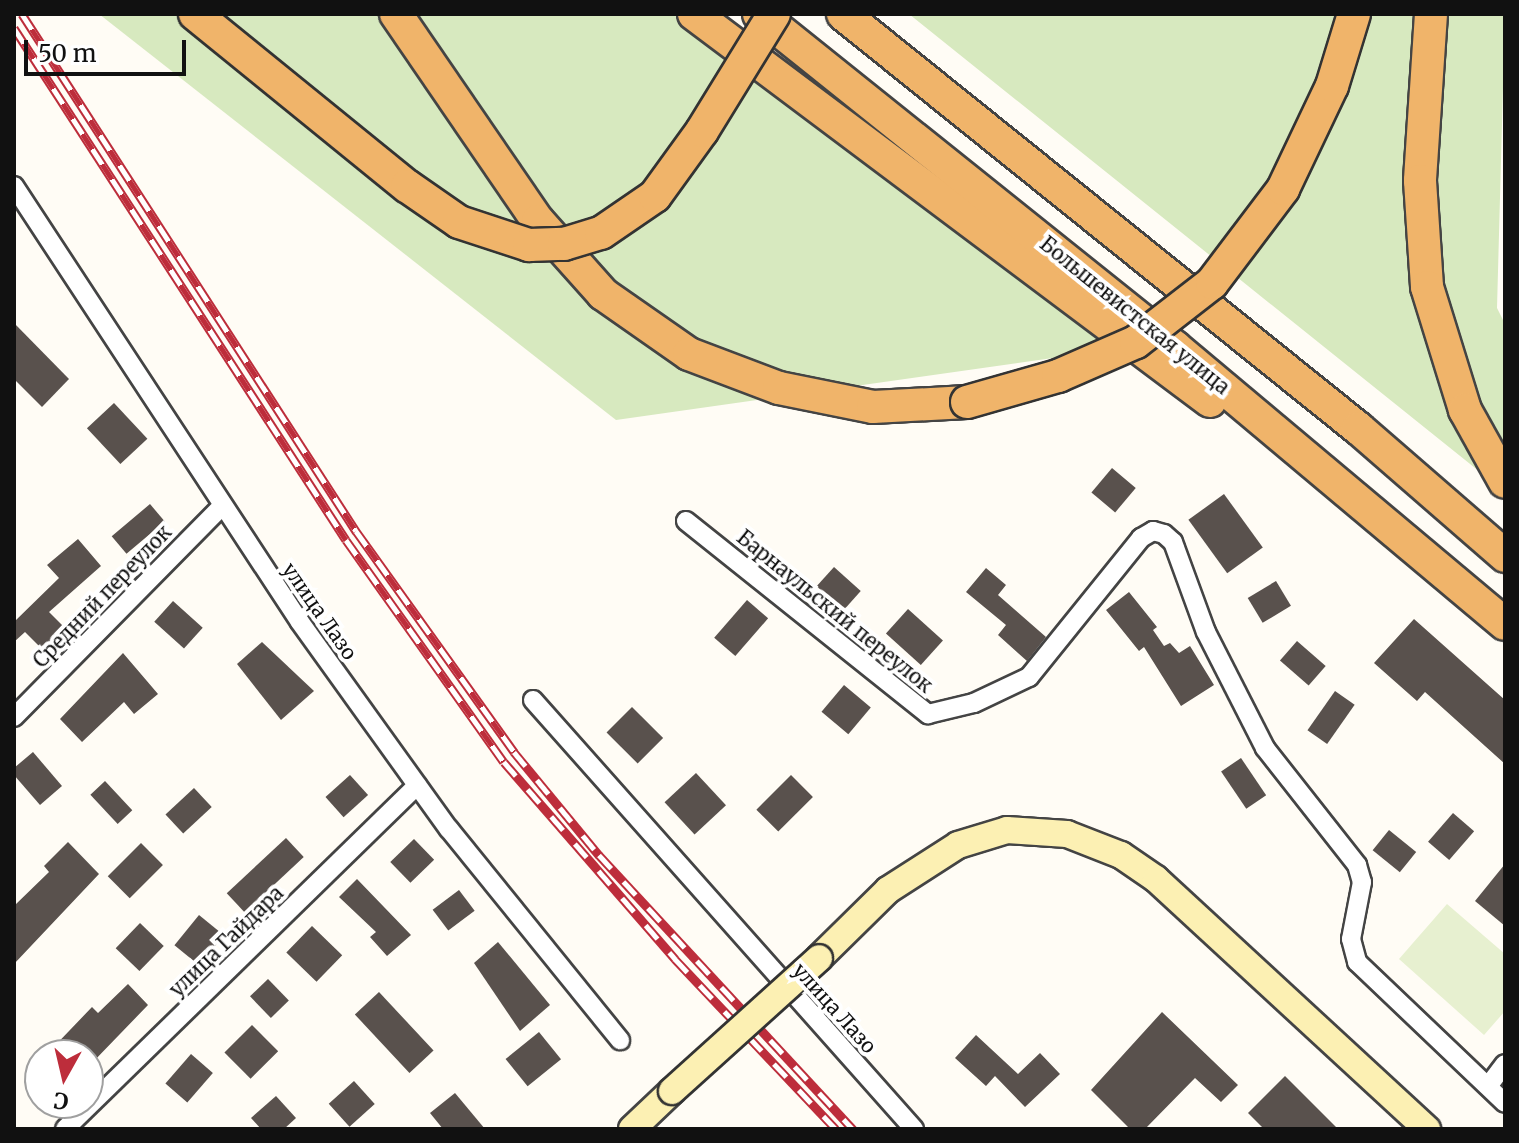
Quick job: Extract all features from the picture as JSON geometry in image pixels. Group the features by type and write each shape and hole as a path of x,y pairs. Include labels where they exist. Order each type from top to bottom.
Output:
{"highway":[{"path":"195,14 459,222 529,245 564,244 601,233 655,196 702,131 774,14"},
{"path":"396,14 538,221 603,294 689,354 779,388 873,407 967,402 1058,376 1136,342 1212,283 1283,189 1332,86 1354,14"},
{"path":"694,14 1440,569"},
{"name":"Большевистская улица","path":"759,14 1164,338 1505,624"},
{"path":"843,14 1346,418 1505,556"},
{"path":"1431,14 1420,181 1427,287 1465,410 1505,482"}],"main road":[{"path":"632,1129 819,958 888,890 958,845 1007,830 1067,834 1121,855 1156,879 1427,1129"}],"street":[{"name":"улица Лазо","path":"14,186 222,506 417,785 620,1040"},
{"name":"Средний переулок","path":"14,717 222,506"},
{"name":"Барнаульский переулок","path":"686,521 928,714 974,703 1029,677 1141,538 1153,531 1173,542 1206,632 1265,748 1357,865 1362,882 1351,939 1357,962 1489,1085"},
{"name":"улица Лазо","path":"533,700 914,1129"},
{"name":"улица Гайдара","path":"65,1129 417,785"},
{"path":"1505,1064 1489,1085 1505,1103"}],"green space":[{"path":"99,14 710,14 1130,347 616,420"},
{"path":"909,14 1505,14 1497,308 1505,324 1505,492"},
{"path":"1447,904 1505,954 1505,1011 1484,1035 1399,959"}],"building":[{"path":"14,323 69,379 42,407 14,379"},
{"path":"114,403 147,439 120,464 87,428"},
{"path":"1112,468 1136,488 1115,512 1091,493"},
{"path":"1224,494 1263,547 1227,573 1188,520"},
{"path":"150,504 165,522 126,554 112,536"},
{"path":"78,539 101,566 49,612 71,634 49,656 25,632 14,642 14,622 59,578 47,565"},
{"path":"834,567 861,591 843,610 817,586"},
{"path":"986,568 1006,585 998,595 1046,637 1027,661 998,635 1006,625 966,592"},
{"path":"1276,581 1291,606 1263,623 1248,598"},
{"path":"1129,592 1157,627 1153,630 1164,646 1170,643 1179,653 1190,646 1214,685 1181,706 1144,647 1139,651 1106,610"},
{"path":"747,600 768,618 735,656 714,638"},
{"path":"173,601 203,628 184,649 154,622"},
{"path":"908,609 943,640 921,665 886,634"},
{"path":"1414,619 1505,700 1505,764 1425,692 1417,701 1374,663"},
{"path":"1297,641 1326,666 1309,686 1280,661"},
{"path":"262,642 314,691 281,720 237,664"},
{"path":"123,653 158,694 134,714 124,702 82,742 60,719"},
{"path":"844,685 871,707 848,734 822,712"},
{"path":"1335,691 1355,705 1327,744 1307,730"},
{"path":"632,707 663,738 638,764 607,732"},
{"path":"33,752 62,786 40,805 14,775 14,768"},
{"path":"1241,758 1266,795 1246,809 1221,771"},
{"path":"696,773 726,805 695,835 665,802"},
{"path":"350,775 368,795 344,817 325,797"},
{"path":"791,775 813,797 778,832 756,810"},
{"path":"105,781 132,810 118,824 90,795"},
{"path":"194,788 212,807 183,834 165,815"},
{"path":"1453,813 1474,831 1449,860 1428,842"},
{"path":"1389,830 1416,852 1400,872 1373,850"},
{"path":"286,838 304,857 244,912 227,893"},
{"path":"414,839 434,860 410,883 390,862"},
{"path":"68,842 99,874 14,964 14,906 49,872 44,866"},
{"path":"141,843 163,865 130,898 108,876"},
{"path":"1505,864 1505,926 1475,901"},
{"path":"357,879 411,935 387,956 370,937 376,932 339,897"},
{"path":"459,890 475,911 448,931 433,910"},
{"path":"199,915 224,935 199,965 174,945"},
{"path":"140,923 164,946 139,971 116,948"},
{"path":"312,926 342,955 317,982 286,953"},
{"path":"498,942 550,1005 520,1031 474,963"},
{"path":"268,979 289,1001 271,1018 250,996"},
{"path":"128,984 148,1005 104,1051 104,1039 61,1039 92,1007 98,1013"},
{"path":"379,992 434,1051 409,1073 355,1015"},
{"path":"1162,1012 1238,1085 1221,1102 1195,1078 1145,1129 1130,1129 1091,1090"},
{"path":"252,1025 278,1051 251,1079 224,1053"},
{"path":"539,1032 561,1059 528,1086 506,1059"},
{"path":"976,1035 1018,1074 1040,1053 1060,1074 1025,1107 995,1076 986,1086 955,1058"},
{"path":"191,1054 213,1073 187,1102 165,1083"},
{"path":"1285,1076 1338,1129 1264,1129 1248,1113"},
{"path":"354,1081 375,1104 349,1127 329,1104"},
{"path":"455,1093 485,1129 443,1129 430,1113"},
{"path":"276,1096 296,1118 284,1129 261,1129 251,1118"}],"railway":[{"path":"22,14 356,531 514,752 599,855 853,1129"},
{"path":"14,28 346,540 504,762 675,959 836,1129"}]}
